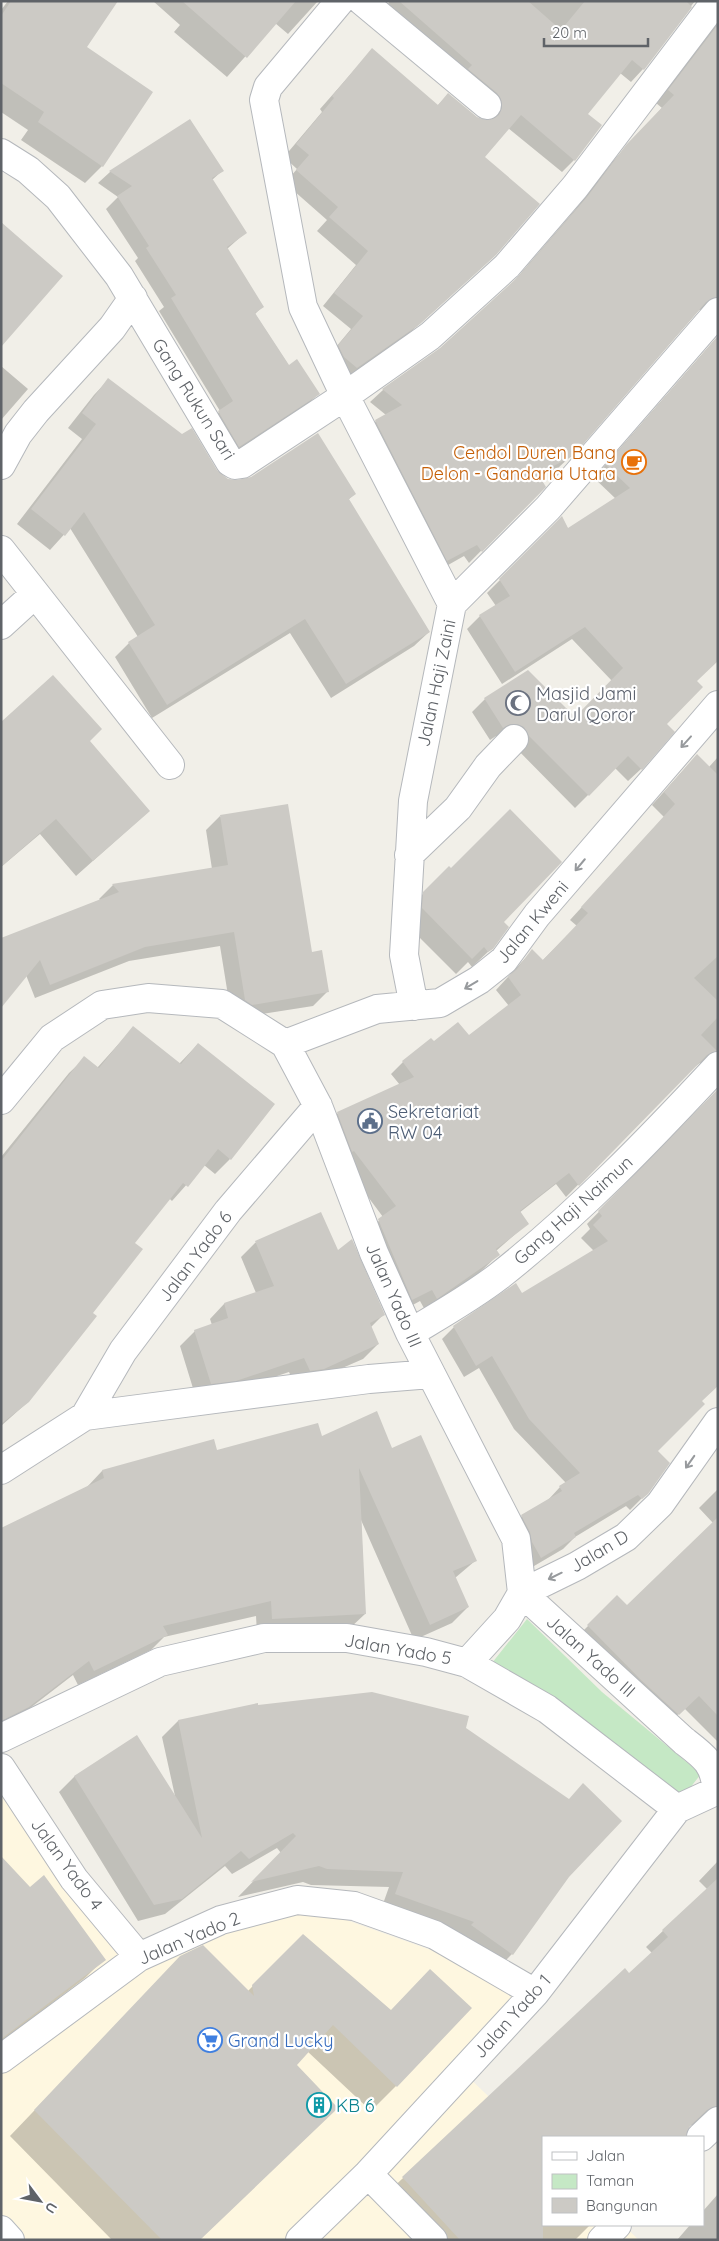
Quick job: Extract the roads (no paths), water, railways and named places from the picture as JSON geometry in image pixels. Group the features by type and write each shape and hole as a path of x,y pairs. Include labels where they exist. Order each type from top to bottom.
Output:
{"street":[{"path":"340,1 268,88 264,100 303,307 345,396 452,604"},
{"path":"362,1 487,105"},
{"path":"345,396 430,336 508,266 575,187 716,1"},
{"path":"1,153 28,170 58,197 119,276 133,298 112,328 36,411 18,434 1,465"},
{"name":"Gang Rukun Sari","path":"133,298 230,462 235,465 242,464 345,396"},
{"name":"Jalan Haji Zaini","path":"414,1006 404,955 409,855 418,775 452,604 548,508 718,312"},
{"path":"1,550 170,765"},
{"path":"1,625 35,594"},
{"name":"Jalan Kweni","path":"285,1044 377,1009 440,1003 479,980 504,960 537,915 718,705"},
{"path":"409,855 458,808 488,766 514,739"},
{"name":"Jalan Yado III","path":"1,1100 52,1038 102,1005 148,998 222,1004 285,1044 318,1106 374,1253 410,1333 516,1539 522,1593 684,1741 705,1757 715,1773 718,1790"},
{"name":"Gang Haji Naimun","path":"410,1333 498,1277 564,1222 655,1135 718,1066"},
{"name":"Jalan Yado 6","path":"85,1416 123,1351 222,1219 318,1106"},
{"name":"Jalan Yado 6","path":"1,1470 85,1416 369,1379 430,1374"},
{"name":"Jalan D","path":"522,1593 577,1566 626,1537 660,1504 718,1422"},
{"path":"467,1663 507,1619 522,1593"},
{"name":"Jalan Yado 5","path":"1,1738 160,1662 264,1638 347,1638 426,1652 467,1663 547,1709 677,1809"},
{"name":"Jalan Yado 4","path":"1,1768 74,1879 139,1957"},
{"name":"Jalan Yado 1","path":"300,2240 368,2174 535,1993 677,1809 718,1790"},
{"name":"Jalan Yado 2","path":"1,2059 139,1957 221,1920 296,1900 354,1906 435,1935 535,1993"},
{"path":"702,2136 718,2121"},
{"path":"368,2174 433,2240"},
{"path":"602,2240 616,2226"},
{"path":"1,2230 10,2240"}],"place":[{"name":"Cendol Duren Bang Delon - Gandaria Utara","path":"634,462"},
{"name":"Masjid Jami Darul Qoror","path":"518,703"},
{"name":"Sekretariat RW 04","path":"370,1121"},
{"name":"Grand Lucky","path":"210,2040"},
{"name":"KB 6","path":"319,2105"}]}
